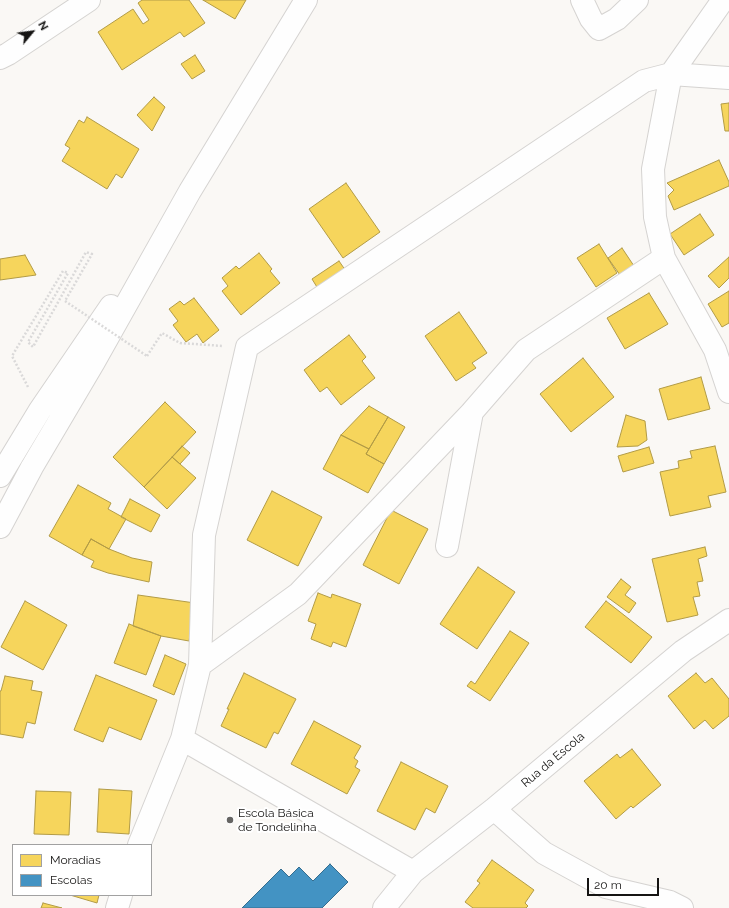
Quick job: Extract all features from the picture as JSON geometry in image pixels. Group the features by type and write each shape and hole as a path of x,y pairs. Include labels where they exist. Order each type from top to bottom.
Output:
{"street":[{"path":"0,58 88,0"},
{"path":"0,527 32,467 94,362 190,191 306,0"},
{"path":"582,0 591,19 599,29 617,19 637,0"},
{"path":"723,0 671,74 653,169 655,217 664,258 715,350 729,392"},
{"path":"139,844 182,739 200,665 204,535 247,347 644,82 671,74 729,78"},
{"path":"3,468 40,410 190,191"},
{"path":"200,665 298,594 472,412 526,350 664,258"},
{"path":"447,546 472,412"},
{"path":"0,497 32,445 54,429"},
{"name":"Rua da Escola","path":"384,908 413,872 494,809 683,652 729,620"},
{"path":"182,739 413,872"},
{"path":"494,809 544,854 606,887 670,902 682,908"},
{"path":"117,908 121,896"}],"path":[{"path":"40,410 12,356 63,271 68,274 28,342 34,347 86,252 92,254 65,301 147,356 162,333 180,343 247,347"}],"building: Moradias":[{"path":"142,0 189,0 205,23 184,37 180,32 122,70 98,32 133,9 143,24 149,20 138,3"},
{"path":"203,0 246,0 235,19"},
{"path":"195,55 205,71 192,79 181,64"},
{"path":"154,97 165,107 152,131 137,115"},
{"path":"729,103 729,131 725,131 721,104"},
{"path":"87,117 139,149 122,178 116,174 107,189 62,161 70,148 65,145 79,120 84,123"},
{"path":"719,160 729,182 729,186 674,210 668,196 674,190 667,183"},
{"path":"346,183 380,232 343,258 309,209"},
{"path":"700,214 714,235 684,255 670,234"},
{"path":"599,244 617,273 596,287 577,258"},
{"path":"622,248 634,266 620,275 608,258"},
{"path":"259,253 272,269 270,271 280,283 241,315 222,291 228,286 222,278 236,266 239,269"},
{"path":"25,255 36,275 0,280 0,259"},
{"path":"729,257 729,278 719,288 708,276"},
{"path":"339,261 348,274 320,292 312,279"},
{"path":"729,291 729,323 722,327 708,304"},
{"path":"649,293 668,324 625,349 607,318"},
{"path":"194,298 219,330 203,343 197,334 186,342 173,325 178,321 169,309 180,301 184,305"},
{"path":"459,312 487,353 472,363 476,368 456,381 425,336"},
{"path":"349,335 366,357 362,361 375,378 341,405 327,387 320,392 304,370"},
{"path":"583,358 614,397 571,432 540,394"},
{"path":"701,377 710,409 668,420 659,389"},
{"path":"165,402 196,432 144,487 113,457"},
{"path":"369,406 388,417 369,449 341,435"},
{"path":"626,415 645,421 647,440 638,446 617,447"},
{"path":"388,417 405,427 384,464 366,454"},
{"path":"341,435 369,449 366,454 384,464 368,493 323,469"},
{"path":"182,446 190,453 180,464 172,457"},
{"path":"715,446 726,492 708,496 711,507 670,516 660,472 679,468 678,461 692,458 690,451"},
{"path":"649,447 654,463 623,472 618,456"},
{"path":"172,457 196,478 167,509 144,487"},
{"path":"78,485 111,503 108,509 126,519 109,549 91,539 82,555 49,536"},
{"path":"272,491 322,517 298,566 247,540"},
{"path":"130,499 160,515 151,532 121,517"},
{"path":"391,510 428,529 399,584 363,565"},
{"path":"91,539 109,549 132,558 152,562 149,582 108,573 91,567 94,561 82,555"},
{"path":"705,547 707,556 698,559 703,581 697,582 700,596 693,597 698,615 667,622 652,559"},
{"path":"478,567 515,592 477,649 440,624"},
{"path":"621,579 631,587 625,595 636,603 629,613 607,597"},
{"path":"318,593 331,598 332,594 361,604 346,647 333,642 331,647 311,639 316,624 308,621"},
{"path":"138,595 195,603 189,641 161,636 133,626"},
{"path":"25,601 67,625 43,670 1,647"},
{"path":"606,601 652,637 631,663 585,627"},
{"path":"129,624 161,636 146,675 114,663"},
{"path":"510,631 529,643 490,701 467,686 471,681 475,684"},
{"path":"165,655 186,664 174,695 153,686"},
{"path":"244,673 296,699 278,734 274,732 266,748 221,726 229,709 227,709"},
{"path":"696,673 705,683 712,678 729,699 729,716 713,729 705,720 694,729 668,696"},
{"path":"96,675 157,700 141,740 109,727 103,742 74,730"},
{"path":"5,676 33,681 31,690 42,692 35,724 27,722 23,738 0,734 0,691"},
{"path":"314,721 361,746 354,758 358,761 355,767 360,770 347,794 291,764"},
{"path":"632,749 661,785 633,808 631,806 616,819 584,781 617,754 620,758"},
{"path":"401,762 448,786 435,813 426,808 415,830 377,811"},
{"path":"99,789 132,791 129,834 97,832"},
{"path":"36,791 71,792 69,835 34,834"},
{"path":"492,860 534,890 525,903 528,906 526,908 473,908 465,902 480,883 477,881"},
{"path":"73,896 99,896 97,903"},
{"path":"43,903 62,908 41,908"}],"building: Escolas":[{"path":"330,864 348,882 322,908 242,908 281,869 289,877 299,867 313,881"}],"place":[{"name":"Escola Básica de Tondelinha","path":"230,820"}]}
